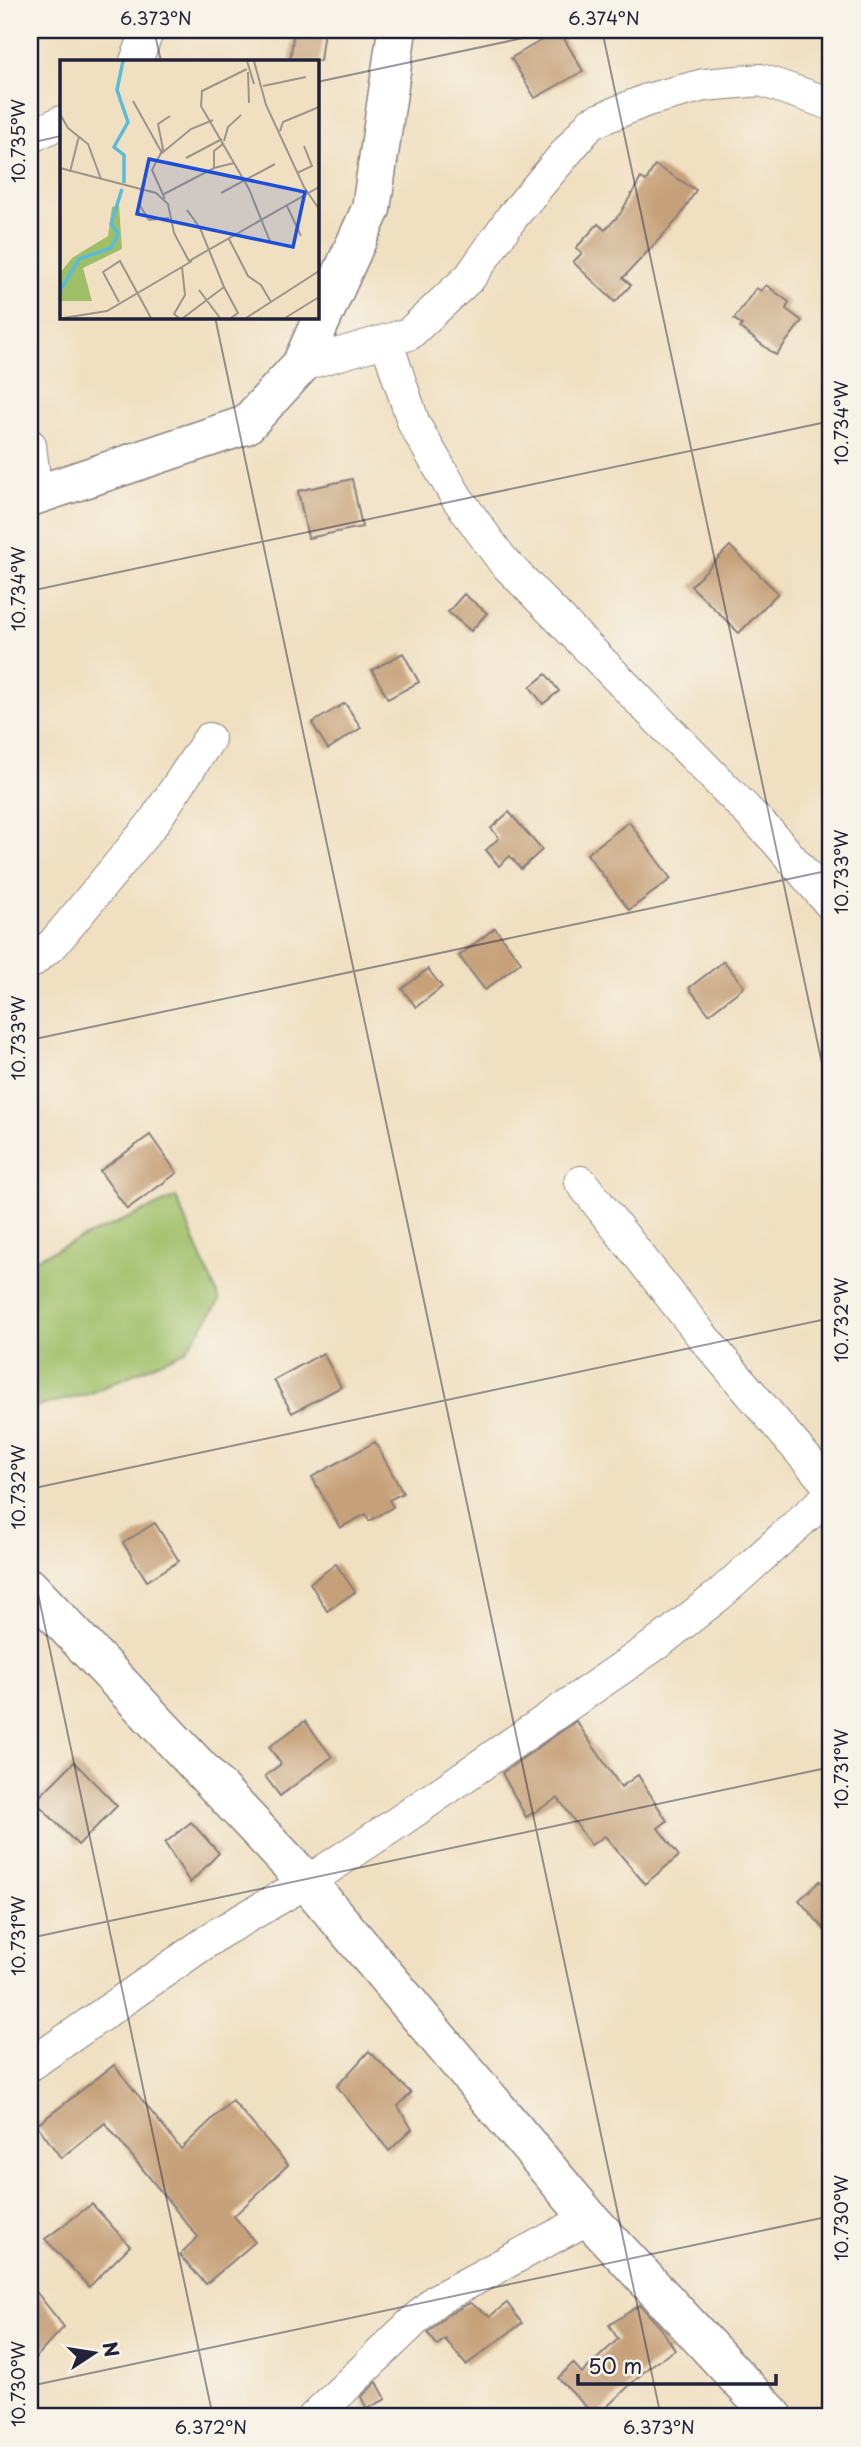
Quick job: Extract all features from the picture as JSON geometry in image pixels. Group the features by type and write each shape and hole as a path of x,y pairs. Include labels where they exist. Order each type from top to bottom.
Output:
{"main road":[{"path":"33,496 246,425 301,365 371,209 397,30"},
{"path":"30,1588 307,1882 589,2218 774,2417"}],"street":[{"path":"135,60 148,30"},
{"path":"301,365 387,343 409,334 470,277 512,217 591,123 647,100 704,85 761,80 831,104"},
{"path":"30,137 60,122"},
{"path":"387,343 414,424 457,498 503,561 774,838 831,905"},
{"path":"30,445 33,496"},
{"path":"30,963 54,943 153,823 209,739"},
{"path":"581,1182 695,1328 831,1488"},
{"path":"30,2065 219,1933 307,1882 662,1640 719,1595 831,1494"},
{"path":"314,2417 436,2300 512,2262 589,2218"}],"green space":[{"path":"176,1197 220,1301 185,1351 89,1394 30,1408 30,1261"}],"building":[{"path":"294,30 324,30 320,61 290,60"},
{"path":"559,30 583,71 535,98 511,58"},
{"path":"655,165 696,190 679,218 623,278 631,285 615,302 573,262 582,253 576,248 598,224 605,230 620,214 641,178 646,181"},
{"path":"766,285 789,302 786,309 802,321 776,355 740,328 742,325 734,319 756,288 761,291"},
{"path":"352,479 362,527 308,538 298,491"},
{"path":"730,546 778,593 739,633 691,586"},
{"path":"464,594 487,613 471,631 448,612"},
{"path":"403,653 419,682 388,699 372,670"},
{"path":"546,674 559,691 543,704 530,687"},
{"path":"345,703 361,728 328,749 312,723"},
{"path":"509,812 542,850 521,869 510,856 499,866 486,850 499,838 491,828"},
{"path":"629,822 671,879 629,910 587,854"},
{"path":"495,928 521,962 485,990 459,956"},
{"path":"724,961 744,987 709,1014 689,988"},
{"path":"428,969 442,987 416,1007 402,989"},
{"path":"150,1135 177,1173 127,1209 100,1171"},
{"path":"323,1353 341,1387 292,1413 274,1380"},
{"path":"375,1442 403,1493 389,1500 393,1507 369,1521 366,1514 340,1528 312,1477"},
{"path":"155,1523 179,1561 147,1581 123,1543"},
{"path":"336,1564 355,1592 327,1611 310,1583"},
{"path":"305,1721 332,1757 280,1796 265,1776 281,1764 269,1747"},
{"path":"576,1721 621,1787 638,1775 667,1821 658,1828 679,1856 645,1884 605,1836 591,1845 558,1798 526,1817 502,1773"},
{"path":"74,1762 117,1806 78,1845 35,1801"},
{"path":"191,1822 219,1853 190,1883 165,1843"},
{"path":"820,1881 831,1895 831,1937 799,1900"},
{"path":"369,2051 411,2093 398,2106 412,2129 389,2151 337,2086"},
{"path":"114,2065 181,2149 232,2100 288,2165 234,2216 255,2242 206,2284 179,2255 198,2237 105,2123 61,2158 37,2125"},
{"path":"92,2204 130,2246 89,2287 45,2239"},
{"path":"30,2284 64,2327 30,2364"},
{"path":"470,2303 490,2316 507,2303 522,2323 466,2365 445,2339 437,2345 428,2333 447,2315"},
{"path":"640,2305 661,2328 675,2350 649,2367 596,2417 558,2378 573,2363 582,2373 618,2339 609,2325"},
{"path":"377,2382 386,2399 367,2409 361,2397"}]}
